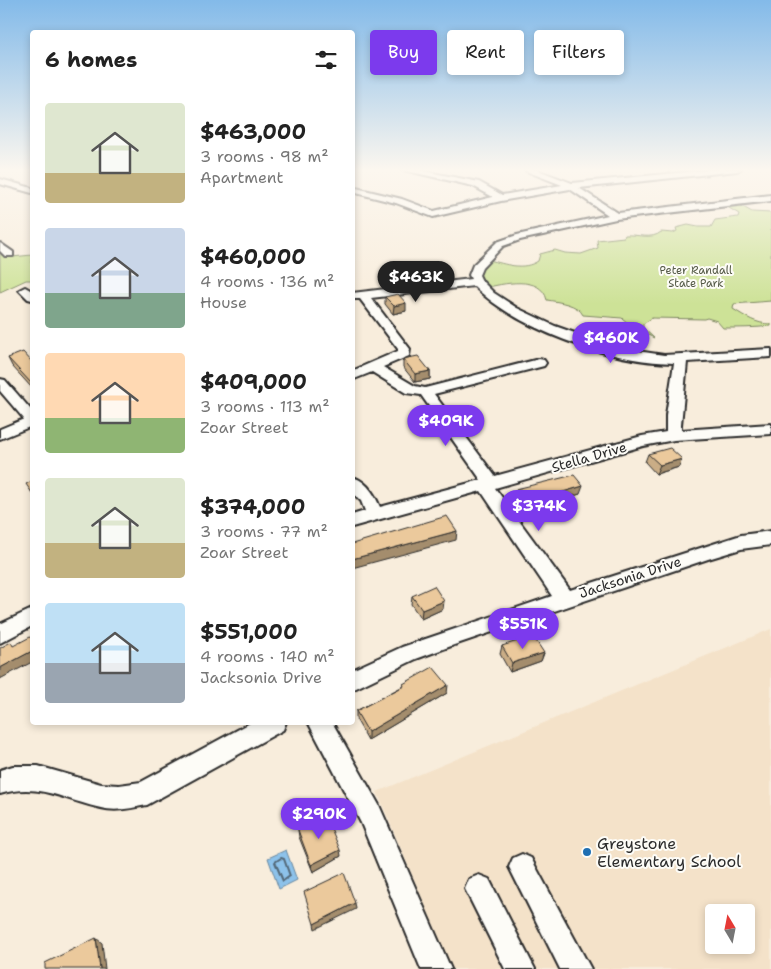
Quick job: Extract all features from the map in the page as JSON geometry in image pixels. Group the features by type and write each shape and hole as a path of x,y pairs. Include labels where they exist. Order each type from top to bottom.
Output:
{"street":[{"path":"631,214 507,241 500,244 477,267 474,275 477,282 500,303 564,334 638,356 681,358 771,353"},
{"path":"0,246 9,254"},
{"path":"358,296 477,282"},
{"path":"355,375 404,352 404,349 358,296"},
{"path":"674,435 672,420 681,358"},
{"path":"373,367 411,390 425,392 539,363"},
{"path":"0,383 30,418"},
{"path":"425,392 565,599"},
{"path":"0,434 30,421"},
{"name":"Stella Drive","path":"355,520 642,441 674,435 771,429"},
{"path":"355,485 368,498 375,514"},
{"name":"Jacksonia Drive","path":"355,680 409,653 565,599 741,542 768,542"},
{"path":"0,634 30,618"},
{"path":"0,782 8,779 38,778 103,796 126,798 147,793 250,729 264,725"},
{"path":"321,725 370,814 436,969"},
{"path":"522,867 576,969"},
{"path":"479,889 520,969"}],"shaded area":[{"name":"Greystone Elementary School","path":"771,629 771,969 452,969 377,792"}],"green space":[{"name":"Peter Randall State Park","path":"739,214 771,214 771,301 734,304 733,309 751,320 771,324 771,326 723,328 717,321 707,318 652,318 643,324 643,328 654,338 634,328 622,318 583,315 581,311 573,306 547,300 543,292 529,284 510,283 484,288 476,277 489,260 514,266 526,266 538,261 540,254 555,250 581,254 598,248 597,240 624,237 625,235 653,236 661,232 673,233 677,231 676,228 688,225 711,227 715,220 738,217"},
{"path":"0,248 12,257 30,255 30,280 0,292"}],"water":[{"path":"286,850 297,880 279,889 268,858"}],"building":[{"path":"398,294 406,303 394,306 385,297"},
{"path":"23,352 30,360 30,382 8,358"},
{"path":"418,356 430,371 415,374 403,359"},
{"path":"670,448 682,459 660,465 648,454"},
{"path":"574,475 583,486 526,503 516,489"},
{"path":"30,482 30,490 26,484"},
{"path":"447,516 457,531 355,558 355,543"},
{"path":"434,586 444,601 422,610 412,596"},
{"path":"533,636 544,653 512,663 502,646"},
{"path":"30,637 30,652 0,668 0,648 11,642 13,646"},
{"path":"433,667 448,685 368,732 356,711 404,686 403,684"},
{"path":"326,816 340,850 311,865 298,830"},
{"path":"344,873 355,903 314,924 304,892"},
{"path":"96,938 100,969 45,969 45,963"}],"place":[{"name":"Greystone Elementary School","path":"587,852"}]}
